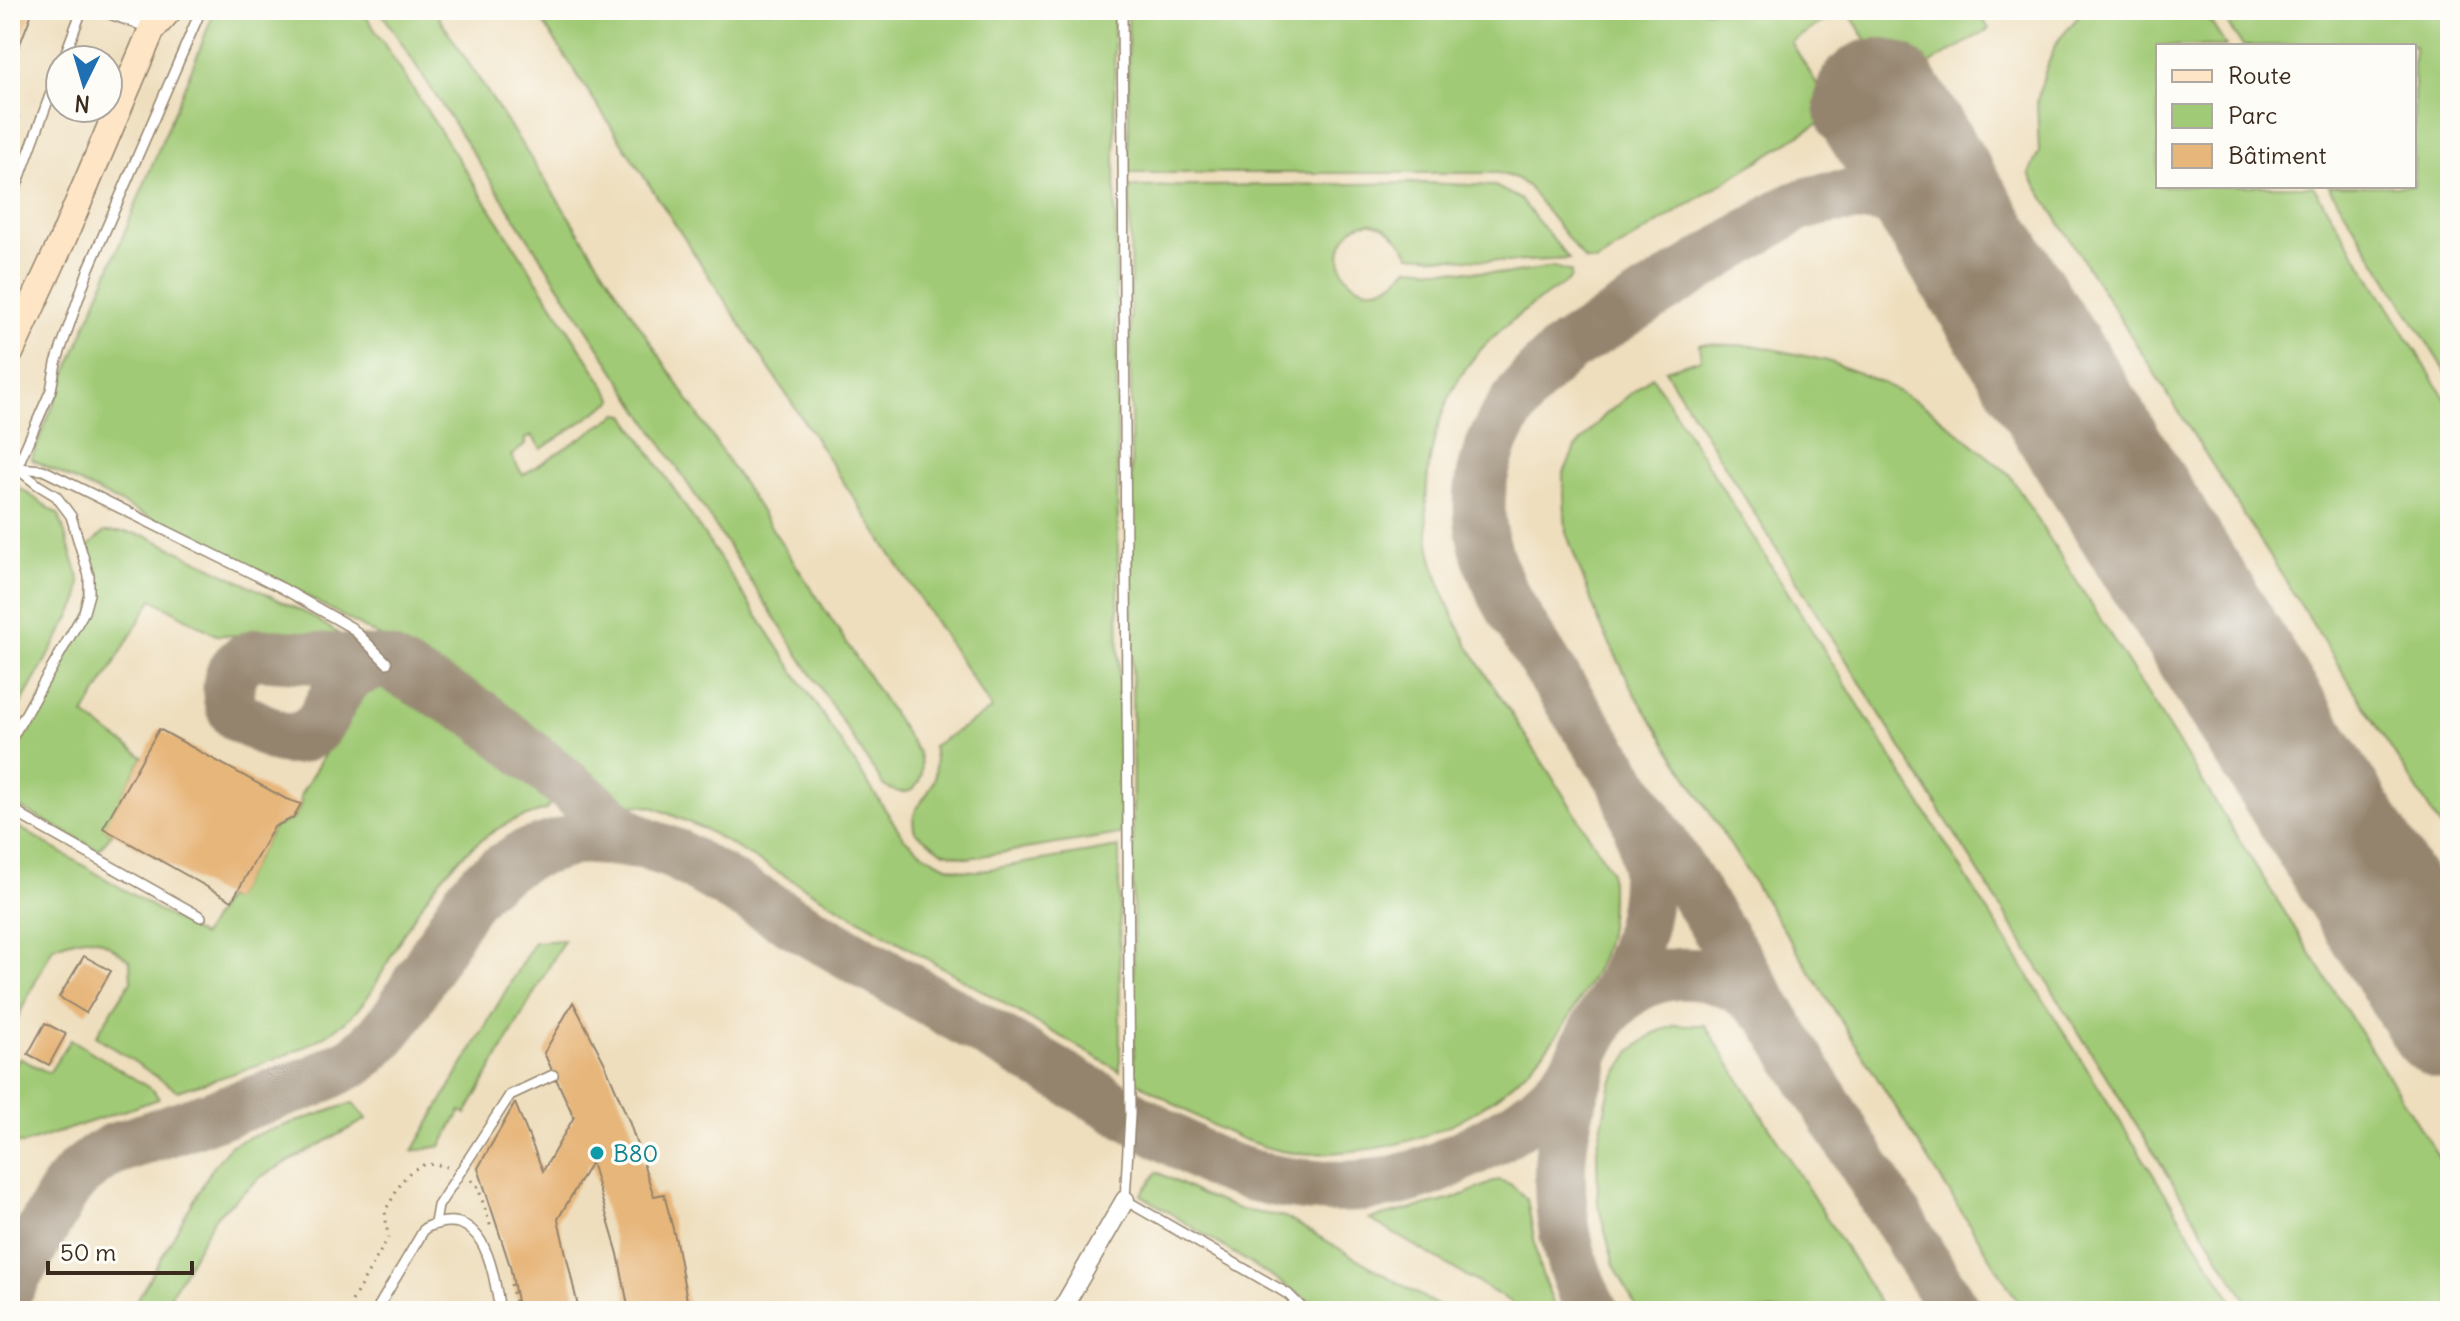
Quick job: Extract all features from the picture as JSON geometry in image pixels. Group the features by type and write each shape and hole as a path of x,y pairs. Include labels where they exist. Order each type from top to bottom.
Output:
{"street":[{"path":"10,353 101,152 158,16"},
{"path":"1061,1311 1125,1200"}],"lane":[{"path":"69,44 82,10"},
{"path":"99,10 158,16"},
{"path":"10,483 14,465 51,390 56,363 89,268 201,10"},
{"path":"1122,10 1130,1100 1125,1200 1288,1294 1305,1311"},
{"path":"10,204 44,112"},
{"path":"14,465 43,470 282,588 352,628 387,663"},
{"path":"10,741 84,612 89,594 89,576 71,516 56,496 14,465"},
{"path":"10,804 25,818 201,917"},
{"path":"435,1223 438,1206 510,1095 553,1075"},
{"path":"376,1311 425,1228 435,1223 449,1222 464,1225 482,1240 500,1311"}],"green space":[{"path":"214,10 362,10 614,400 541,449 532,436 525,439 525,445 511,456 523,475 618,414 625,415 904,838 938,862 967,871 1119,847 1120,1071 704,829 653,807 619,803 484,697 443,672 281,582 31,459"},
{"path":"380,10 434,10 919,754 921,773 919,781 910,791 894,791 884,786"},
{"path":"535,10 1114,10 1120,834 968,858 942,851 915,832 915,812 935,775 933,746 992,709"},
{"path":"1128,10 1841,10 1791,42 1835,113 1596,262 1585,260 1528,187 1516,178 1497,173 1129,173"},
{"path":"1847,10 1977,10 1989,29 1895,84"},
{"path":"2084,10 2203,10 2225,44 2156,44 2156,188 2314,188 2450,406 2450,842 2029,174 2039,152 2037,101 2056,43"},
{"path":"2219,10 2450,10 2450,379 2330,188 2416,188 2416,44 2241,44"},
{"path":"1421,183 1495,186 1520,199 1569,259 1507,262 1410,255 1392,233 1375,223 1360,225 1348,234 1342,247 1341,262 1347,277 1369,289 1388,285 1409,267 1509,274 1554,267 1571,272 1568,281 1523,312 1482,348 1453,390 1434,439 1429,464 1427,516 1434,567 1459,628 1611,871 1608,930 1594,974 1571,1014 1527,1070 1501,1093 1444,1128 1412,1140 1378,1148 1304,1154 1242,1139 1134,1080 1130,187"},
{"path":"1699,344 1758,346 1828,361 1881,382 1931,410 2009,474 2450,1175 2450,1311 2253,1311 1665,370 1701,359"},
{"path":"1652,376 2239,1311 2024,1311 1635,694 1600,624 1566,532 1563,475 1575,448 1604,416"},
{"path":"17,486 59,515 80,582 79,599 10,723 10,500"},
{"path":"104,532 147,536 310,615 345,638 216,635 152,599 84,715 143,757 104,828 112,834 98,850 21,808 10,795 10,755 93,607 94,569 88,547"},
{"path":"373,684 385,684 400,690 471,732 549,796 550,804 546,810 511,822 488,835 457,861 418,910 368,996 347,1020 326,1035 278,1058 178,1091 96,1036 131,981 130,961 102,941 86,938 53,947 10,1032 10,822 202,936 225,898 232,900 274,827 294,818 301,804 300,796 359,695"},
{"path":"564,940 466,1114 461,1111 441,1146 413,1151 534,942"},
{"path":"1676,1025 1705,1025 1885,1311 1638,1311 1614,1265 1598,1204 1597,1148 1611,1083 1631,1051 1654,1033"},
{"path":"71,1039 154,1091 159,1099 24,1144 10,1143 10,1076 19,1058 49,1073"},
{"path":"353,1103 367,1119 262,1176 215,1217 162,1311 131,1311 211,1170 230,1146"},
{"path":"1157,1172 1241,1210 1285,1217 1447,1311 1326,1311 1141,1195"},
{"path":"1498,1180 1510,1184 1527,1199 1539,1266 1556,1311 1526,1311 1369,1219 1453,1199"}],"building":[{"path":"10,10 33,10 10,70"},
{"path":"159,729 286,799 301,804 293,818 274,827 232,901 103,828"},
{"path":"84,956 111,971 86,1013 59,997"},
{"name":"B80","path":"573,1002 604,1062 629,1121 654,1196 664,1194 689,1311 629,1311 618,1254 591,1162 558,1219 579,1311 519,1311 510,1266 478,1168 515,1103 543,1171 574,1117 544,1053"},
{"path":"45,1023 66,1034 49,1065 28,1054"}],"taxiway":[{"path":"1943,207 1864,197 1825,199 1806,204 1786,212 1569,347 1531,383 1501,426 1490,450 1480,501 1481,528 1490,564 1513,612 1709,915 1955,1311"},
{"path":"387,663 363,668 347,678 318,726 303,737 288,739 273,735 236,714 230,703 229,684 233,672 243,661 257,654 387,663 482,716 625,832 644,843"},
{"path":"10,1286 66,1188 80,1172 114,1149 312,1082 358,1059 399,1014 465,904 480,886 525,855 580,838 644,843 677,855 1210,1161 1263,1178 1319,1186 1375,1184 1429,1171 1500,1136 1549,1100 1573,1072 1619,986 1637,939 1647,891 1643,841 1624,783"},
{"path":"1606,1013 1621,997 1640,984 1676,974 1695,974 1730,984 1761,1006"},
{"path":"1582,1067 1562,1139 1560,1190 1562,1216 1573,1266 1593,1311"}],"runway":[{"path":"1879,103 2450,1015"}],"place":[{"name":"B80","path":"597,1153"}]}
